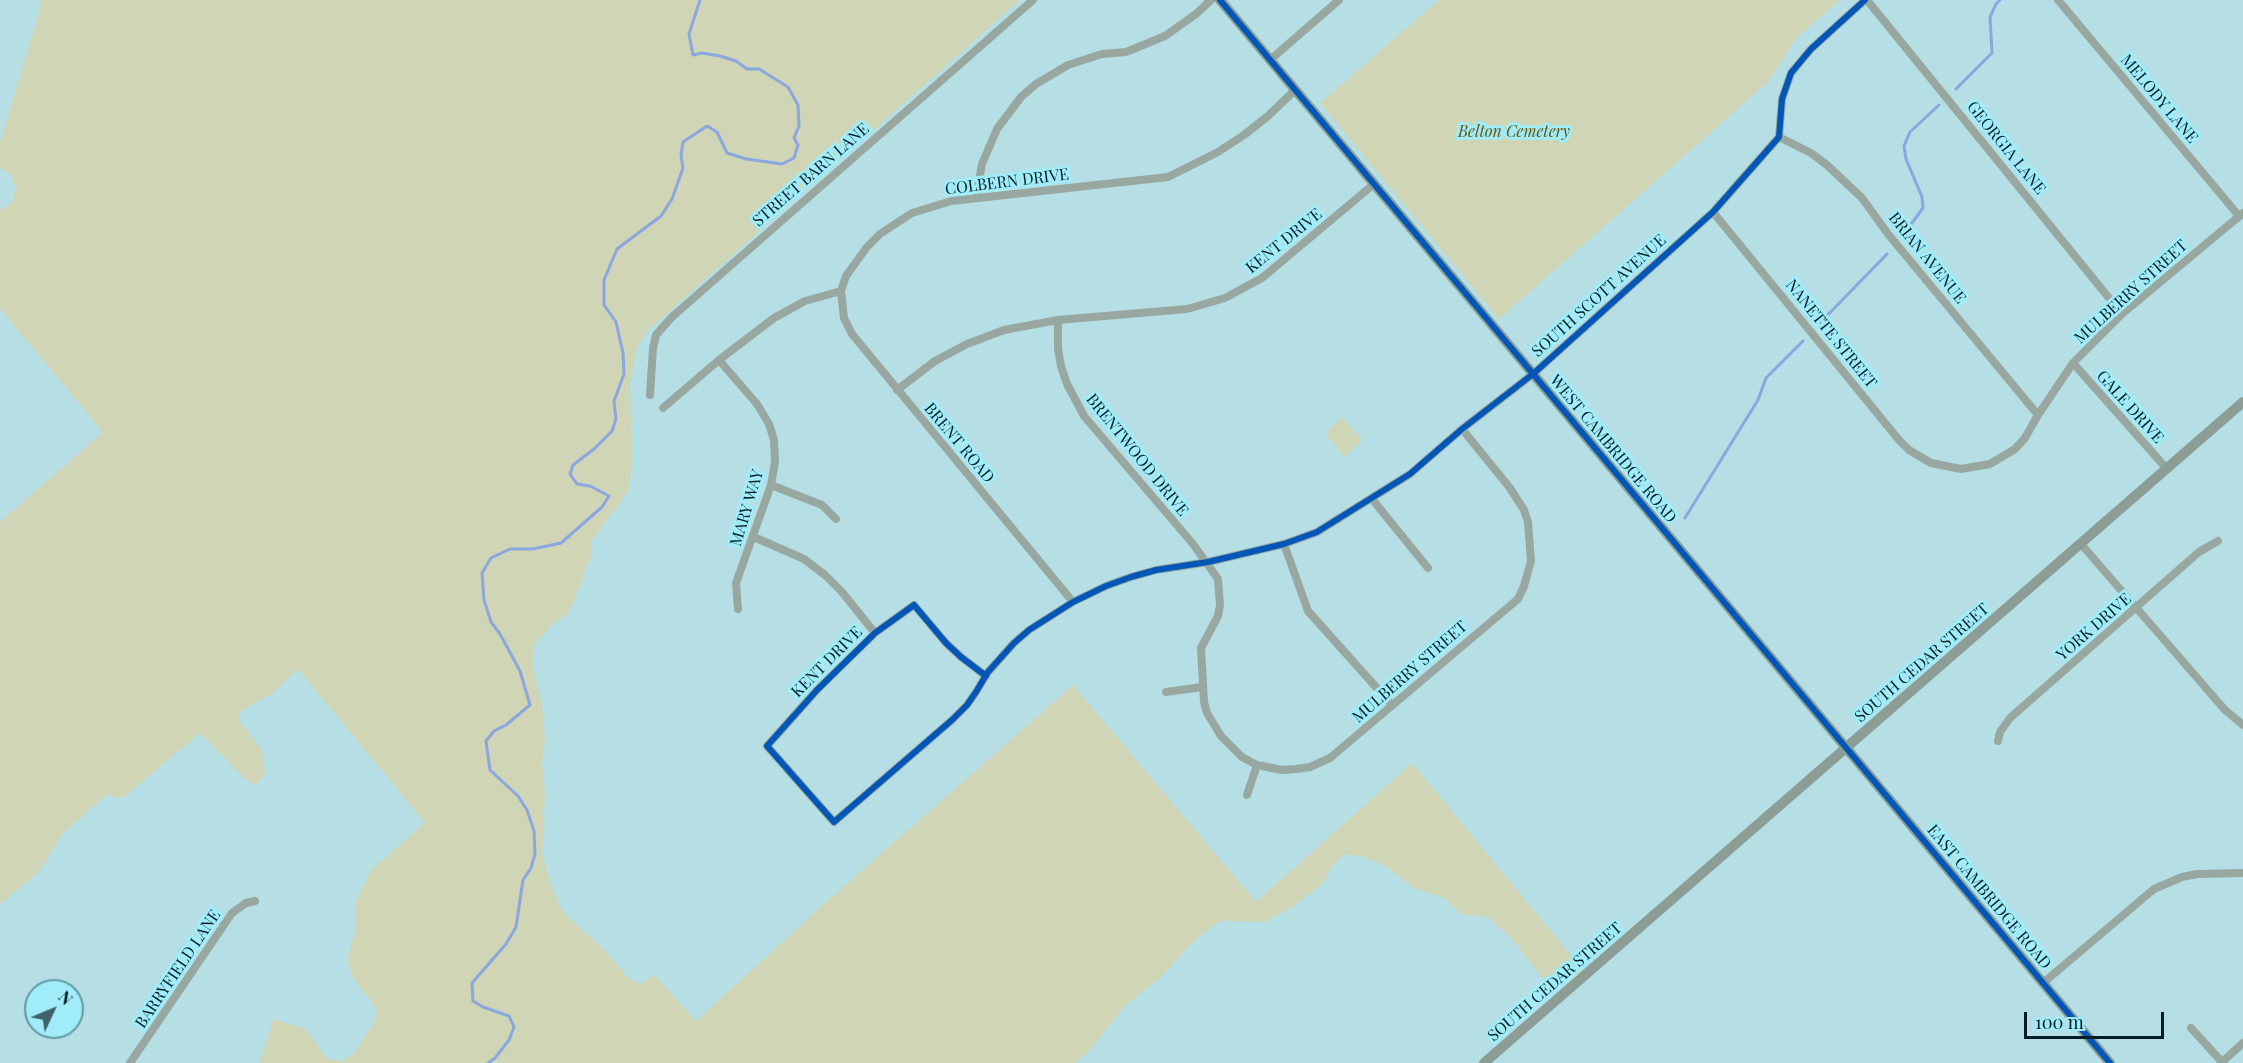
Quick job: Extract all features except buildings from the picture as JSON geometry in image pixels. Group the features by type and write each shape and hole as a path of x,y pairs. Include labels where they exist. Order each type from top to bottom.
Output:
{"street":[{"name":"STREET BARN LANE","path":"650,395 656,335 672,317 1033,0"},
{"path":"976,198 982,164 997,129 1014,105 1036,84 1068,65 1102,54 1126,52 1165,36 1196,14 1210,0"},
{"name":"WEST CAMBRIDGE ROAD","path":"1220,0 1847,749"},
{"path":"1270,60 1339,0"},
{"path":"1779,137 1782,99 1791,73 1811,49 1866,0"},
{"name":"GEORGIA LANE","path":"1866,0 2122,314"},
{"name":"MELODY LANE","path":"2058,0 2241,214"},
{"name":"COLBERN DRIVE","path":"841,291 846,276 873,240 894,223 931,206 951,201 1168,177 1218,153 1268,116 1295,90"},
{"name":"SOUTH SCOTT AVENUE","path":"1208,562 1284,544 1317,532 1410,474 1462,429 1533,374 1713,212 1779,137"},
{"name":"BRIAN AVENUE","path":"1779,137 1811,153 1862,198 1888,234 2038,415"},
{"name":"KENT DRIVE","path":"897,390 935,361 967,344 1004,330 1058,320 1187,309 1225,298 1262,278 1374,184"},
{"name":"NANETTE STREET","path":"1713,212 1899,440 1919,458 1935,465"},
{"name":"MULBERRY STREET","path":"1935,465 1961,469 1990,464 2015,448 2025,438 2073,363 2122,314 2241,214"},
{"path":"663,408 766,323 788,309 814,298 841,291"},
{"name":"BRENT ROAD","path":"841,291 844,318 852,334 1073,602"},
{"name":"BRENTWOOD DRIVE","path":"1058,320 1058,349 1061,366 1067,384 1084,416 1208,562 1218,579 1220,605 1218,616 1201,648 1202,687 1207,713 1221,736 1242,757 1257,765 1282,770 1296,769 1310,767 1330,758"},
{"name":"MARY WAY","path":"719,360 757,405 769,424 774,441 775,462 771,485 736,583 738,609"},
{"name":"GALE DRIVE","path":"2073,363 2167,469"},
{"name":"SOUTH CEDAR STREET","path":"1484,1063 2243,402"},
{"name":"MULBERRY STREET","path":"1330,758 1518,599 1529,574 1531,547 1524,510 1510,488 1462,429"},
{"path":"771,485 822,505 836,519"},
{"path":"1372,499 1428,568"},
{"path":"754,537 804,559 818,570 842,592 875,633"},
{"name":"YORK DRIVE","path":"1998,741 2000,732 2010,718 2199,552 2218,541"},
{"path":"1284,544 1308,611 1392,705"},
{"path":"2080,544 2225,710 2243,725"},
{"path":"986,676 1001,657 1029,630 1073,602 1106,586 1150,571 1208,562"},
{"name":"KENT DRIVE","path":"914,606 946,644 986,676 966,705 952,720 834,822 767,746 817,690 875,633 914,606"},
{"path":"1166,692 1202,687"},
{"name":"EAST CAMBRIDGE ROAD","path":"1847,749 2110,1063"},
{"path":"1247,795 1257,765"},
{"path":"2043,983 2154,889 2182,877 2197,874 2243,873"},
{"name":"BARRYFIELD LANE","path":"130,1063 232,914 238,907 255,901"},
{"path":"2192,1028 2222,1063 2243,1043"}],"green space":[{"path":"41,0 1020,0 647,331 637,348 630,384 632,464 628,492 591,541 592,554 569,613 551,626 535,644 533,653 534,671 542,705 545,740 542,763 545,793 542,855 550,882 563,912 606,952 628,978 641,984 654,975 696,1021 825,903 1073,685 1256,902 1412,763 1583,970 1554,992 1511,938 1487,917 1462,915 1444,898 1414,888 1387,867 1364,857 1345,854 1333,865 1321,885 1289,909 1265,922 1221,921 1206,931 1164,974 1123,1008 1092,1048 1075,1063 260,1063 273,1019 306,1029 327,1059 342,1061 355,1052 376,1019 376,1009 352,976 347,958 355,933 356,901 371,870 425,823 298,669 273,693 241,711 238,719 262,750 265,775 255,785 245,779 200,733 124,797 108,794 62,834 39,872 0,904 0,522 103,432 0,309 0,210 12,203 16,188 10,173 0,168 0,142 40,10"},
{"name":"Belton Cemetery","path":"1439,0 1840,0 1797,37 1768,82 1499,319 1320,103"},
{"path":"1342,417 1362,440 1345,457 1325,434"}],"waterway":[{"path":"488,1063 509,1040 514,1027 509,1016 473,1001 472,983 506,944 516,927 523,880 531,868 535,854 534,831 527,810 518,796 490,770 486,741 494,731 506,725 530,705 520,671 491,622 484,600 482,573 491,558 510,549 533,549 561,543 602,507 609,496 590,486 577,484 570,474 573,465 612,431 616,419 614,401 624,374 623,353 616,322 604,305 604,280 617,249 661,216 672,199 683,168 681,155 683,142 707,126 717,132 727,153 746,159 782,164 794,158 798,145 794,138 799,126 798,105 788,87 759,69 747,69 736,61 702,53 693,55 689,34 700,0"},
{"path":"1956,89 1992,53 1990,17 2000,0"},
{"path":"1903,235 1923,208 1922,197 1906,159 1904,146 1910,132 1939,105"},
{"path":"1818,325 1887,254"},
{"path":"1685,518 1758,400 1766,378 1803,341"}],"cycle path":[{"path":"1220,0 2110,1063"},
{"path":"986,676 961,657 946,643 914,605 875,633 817,690 767,746 834,822 952,720 967,705 976,692 988,672 1014,643 1029,630 1073,602 1131,577 1284,544 1317,532 1410,474 1462,429 1533,374 1713,212 1779,137 1782,99 1791,73 1811,49 1865,0"}]}
